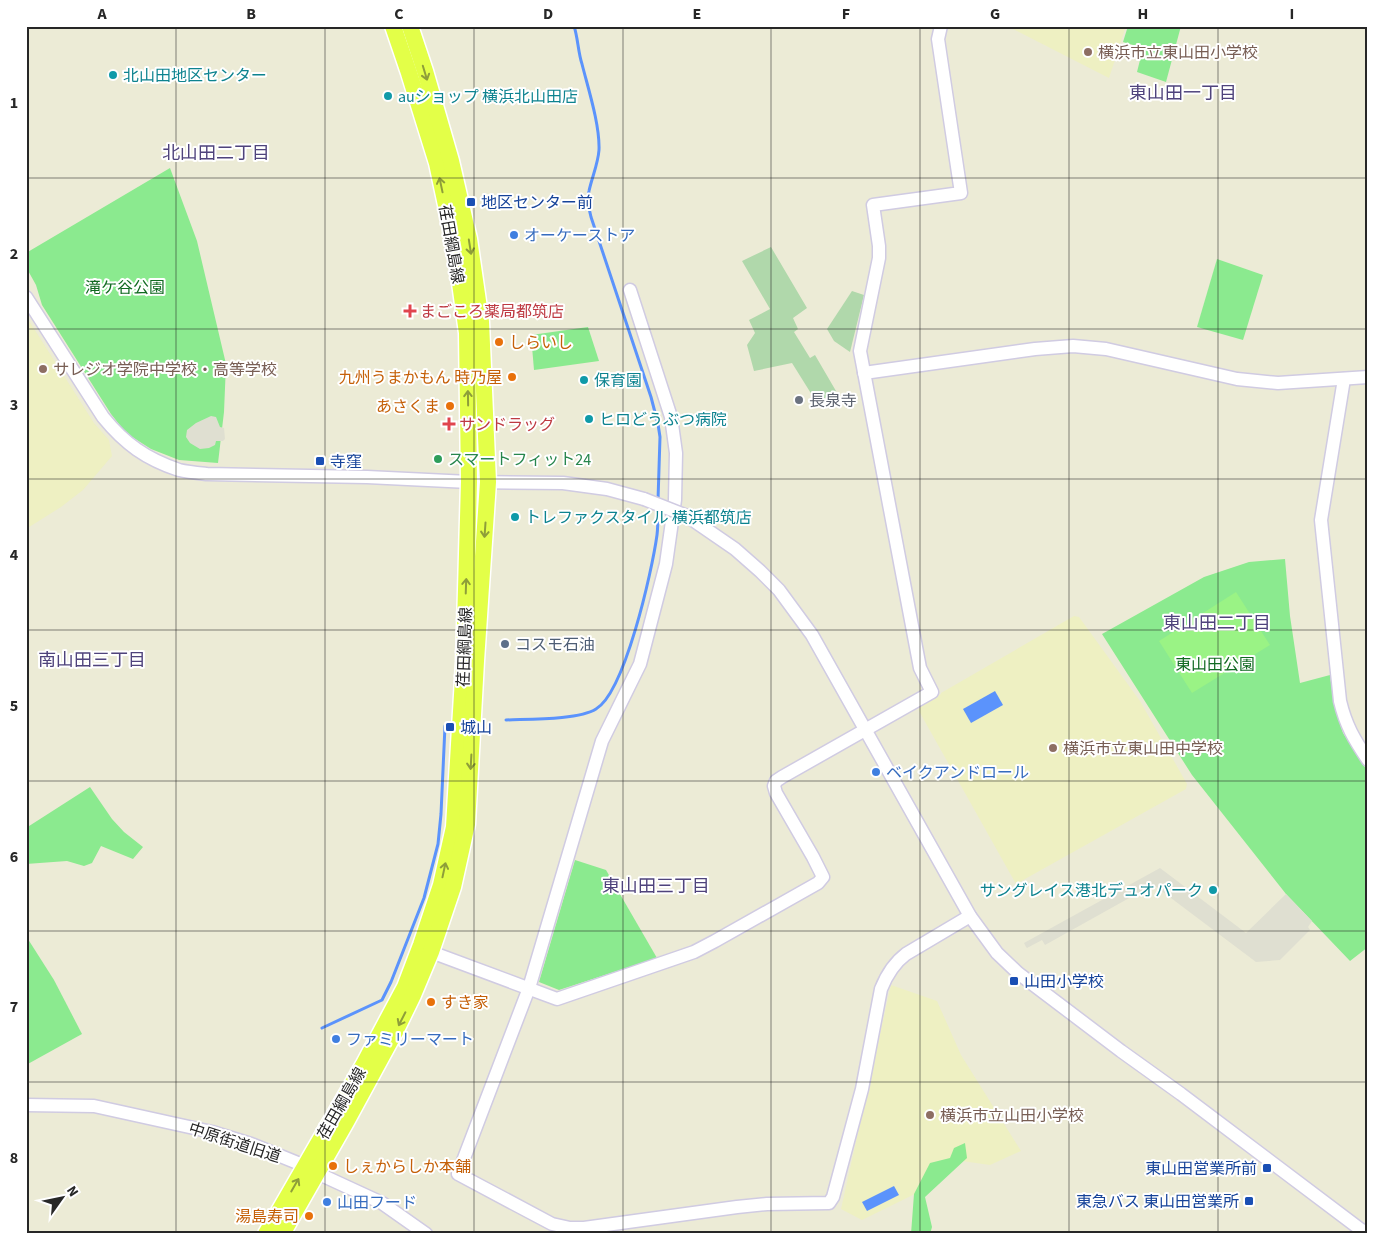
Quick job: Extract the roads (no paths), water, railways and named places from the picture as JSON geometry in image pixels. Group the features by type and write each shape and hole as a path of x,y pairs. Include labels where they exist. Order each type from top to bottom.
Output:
{"main road":[{"name":"荏田綱島線","path":"282,1234 311,1170 405,987 441,885 454,828 464,662 469,482 467,333 455,247 436,163 393,26"},
{"name":"荏田綱島線","path":"266,1234 311,1170 395,1032 431,952 453,887 467,824 488,482 481,322 469,239 451,161 410,26"}],"street":[{"path":"431,952 557,998 683,956 715,941 818,883 822,877 774,786 776,781 932,692 920,668 860,350 878,258 879,246 873,206 961,192 938,39 941,26"},
{"path":"630,290 672,417 676,453 676,500 666,564 640,664 602,741 529,988 458,1174 552,1224 570,1228 584,1228 745,1206 829,1203 833,1197 862,1088 881,989 887,973 906,954 970,916"},
{"path":"26,297 114,430 130,445 146,456 180,470 207,474 562,483 607,489 644,499 688,516 735,549 760,571 778,590 812,635 970,916 996,953 1018,973 1121,1052 1181,1094 1362,1232"},
{"path":"864,373 1035,349 1073,346 1106,349 1257,382 1278,383 1368,378"},
{"path":"1344,379 1321,520 1340,701 1344,719 1351,734 1368,760"},
{"name":"中原街道旧道","path":"26,1105 94,1106 212,1132 251,1144 382,1204 426,1234"}],"water":[{"path":"995,691 1003,705 971,723 963,709"},
{"path":"894,1186 899,1195 867,1211 862,1202"}],"waterway":[{"path":"574,26 596,118 599,140 597,160 588,194 589,207 651,397 658,424 660,437 658,500"},
{"path":"506,720 553,718 588,713 596,709 607,698 617,680 636,629 657,535 658,509"},
{"path":"322,1028 382,1000 391,982 424,898 438,844 445,726"}],"place":[{"name":"横浜市立東山田小学校","path":"1088,52"},
{"name":"北山田地区センター","path":"113,75"},
{"name":"auショップ 横浜北山田店","path":"388,96"},
{"name":"地区センター前","path":"471,202"},
{"name":"オーケーストア","path":"514,235"},
{"name":"まごころ薬局都筑店","path":"410,311"},
{"name":"しらいし","path":"499,342"},
{"name":"サレジオ学院中学校・高等学校","path":"43,369"},
{"name":"九州うまかもん 時乃屋","path":"512,377"},
{"name":"保育園","path":"584,380"},
{"name":"長泉寺","path":"799,400"},
{"name":"あさくま","path":"450,406"},
{"name":"ヒロどうぶつ病院","path":"589,419"},
{"name":"サンドラッグ","path":"449,424"},
{"name":"スマートフィット24","path":"438,459"},
{"name":"寺窪","path":"320,461"},
{"name":"トレファクスタイル 横浜都筑店","path":"515,517"},
{"name":"コスモ石油","path":"505,644"},
{"name":"城山","path":"450,727"},
{"name":"横浜市立東山田中学校","path":"1053,748"},
{"name":"ベイクアンドロール","path":"876,772"},
{"name":"サングレイス港北デュオパーク","path":"1213,890"},
{"name":"山田小学校","path":"1014,981"},
{"name":"すき家","path":"431,1002"},
{"name":"ファミリーマート","path":"336,1039"},
{"name":"横浜市立山田小学校","path":"930,1115"},
{"name":"しぇからしか本舗","path":"333,1166"},
{"name":"東山田営業所前","path":"1267,1168"},
{"name":"東急バス 東山田営業所","path":"1249,1201"},
{"name":"山田フード","path":"327,1202"},
{"name":"湯島寿司","path":"309,1216"}],"district":[{"name":"東山田一丁目","path":"1183,93"},
{"name":"北山田二丁目","path":"216,153"},
{"name":"東山田二丁目","path":"1217,623"},
{"name":"南山田三丁目","path":"92,660"},
{"name":"東山田三丁目","path":"656,886"}],"park label":[{"name":"滝ケ谷公園","path":"125,287"},
{"name":"東山田公園","path":"1215,664"}]}
